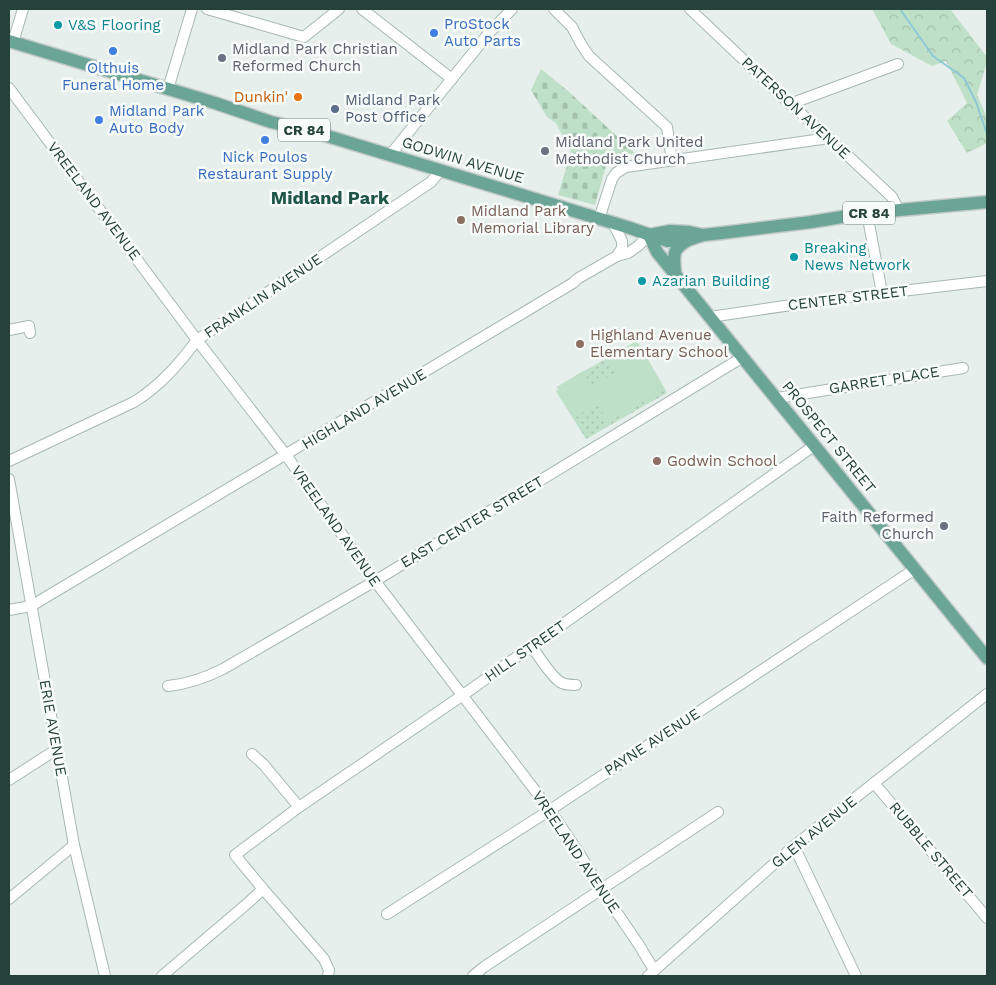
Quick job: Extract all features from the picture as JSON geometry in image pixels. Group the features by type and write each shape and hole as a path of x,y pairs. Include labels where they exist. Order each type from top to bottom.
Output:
{"main road":[{"name":"GODWIN AVENUE","path":"11,41 271,122 314,132 649,234 668,242 688,240 702,234"},
{"name":"GODWIN AVENUE","path":"649,234 670,231 702,234 722,233 898,209 987,202"},
{"name":"PROSPECT STREET","path":"649,234 657,252 987,658"},
{"path":"675,273 675,252 678,246 688,240"}],"street":[{"path":"11,41 23,9"},
{"path":"168,89 192,9"},
{"path":"208,9 304,37 339,9"},
{"path":"362,9 452,79"},
{"path":"390,155 489,33 512,9"},
{"path":"554,9 572,27 588,56 667,127 672,161"},
{"name":"PATERSON AVENUE","path":"690,9 892,197 898,209"},
{"path":"790,104 898,64"},
{"name":"VREELAND AVENUE","path":"9,88 286,455 375,581 550,810 640,945 651,973"},
{"path":"599,219 612,179 620,169 829,138"},
{"name":"FRANKLIN AVENUE","path":"9,461 134,402 170,373 198,340 431,182 440,171"},
{"path":"867,213 882,293"},
{"path":"613,223 622,241 622,248 617,256"},
{"name":"HIGHLAND AVENUE","path":"31,606 577,279 617,256 628,253 638,246 649,234"},
{"name":"CENTER STREET","path":"710,316 882,293 987,282"},
{"path":"9,330 29,326 30,333"},
{"name":"EAST CENTER STREET","path":"168,686 191,682 223,669 375,581 743,357"},
{"name":"GARRET PLACE","path":"776,398 963,368"},
{"name":"HILL STREET","path":"263,889 235,854 815,445"},
{"name":"ERIE AVENUE","path":"9,478 74,845 105,976"},
{"name":"PAYNE AVENUE","path":"387,914 550,810 915,569"},
{"path":"9,610 31,606"},
{"path":"532,646 560,682 567,685 576,685"},
{"name":"GLEN AVENUE","path":"651,973 794,846 987,694"},
{"path":"9,780 57,749"},
{"path":"252,754 264,765 299,808"},
{"name":"RUBBLE STREET","path":"874,782 987,918"},
{"path":"472,976 718,812"},
{"path":"9,899 74,845"},
{"path":"794,846 856,976"},
{"path":"162,976 263,889 324,959 329,970 328,976"}],"green space":[{"path":"872,9 950,9 987,57 977,95 987,117 987,143 967,153 947,121 967,103 946,61 932,66 891,44"},
{"path":"541,69 568,91 635,153 612,159 606,166 595,205 558,195 571,152 556,123 547,117 531,90"},
{"path":"637,341 667,393 586,439 556,391 559,390 557,387"},
{"path":"637,341 665,389 608,422 597,404 573,418 556,391 559,390 557,387 583,371 592,386 617,372 608,358"}],"waterway":[{"path":"900,9 933,56 964,78 976,102 987,134"}],"place":[{"name":"V&S Flooring","path":"58,25"},
{"name":"ProStock Auto Parts","path":"434,33"},
{"name":"Olthuis Funeral Home","path":"113,51"},
{"name":"Midland Park Christian Reformed Church","path":"222,58"},
{"name":"Dunkin'","path":"298,97"},
{"name":"Midland Park Post Office","path":"335,109"},
{"name":"Midland Park Auto Body","path":"99,120"},
{"name":"Nick Poulos Restaurant Supply","path":"265,140"},
{"name":"Midland Park United Methodist Church","path":"545,151"},
{"name":"Midland Park Memorial Library","path":"461,220"},
{"name":"Breaking News Network","path":"794,257"},
{"name":"Azarian Building","path":"642,281"},
{"name":"Highland Avenue Elementary School","path":"580,344"},
{"name":"Godwin School","path":"657,461"},
{"name":"Faith Reformed Church","path":"944,526"}],"district":[{"name":"Midland Park","path":"330,198"}]}
